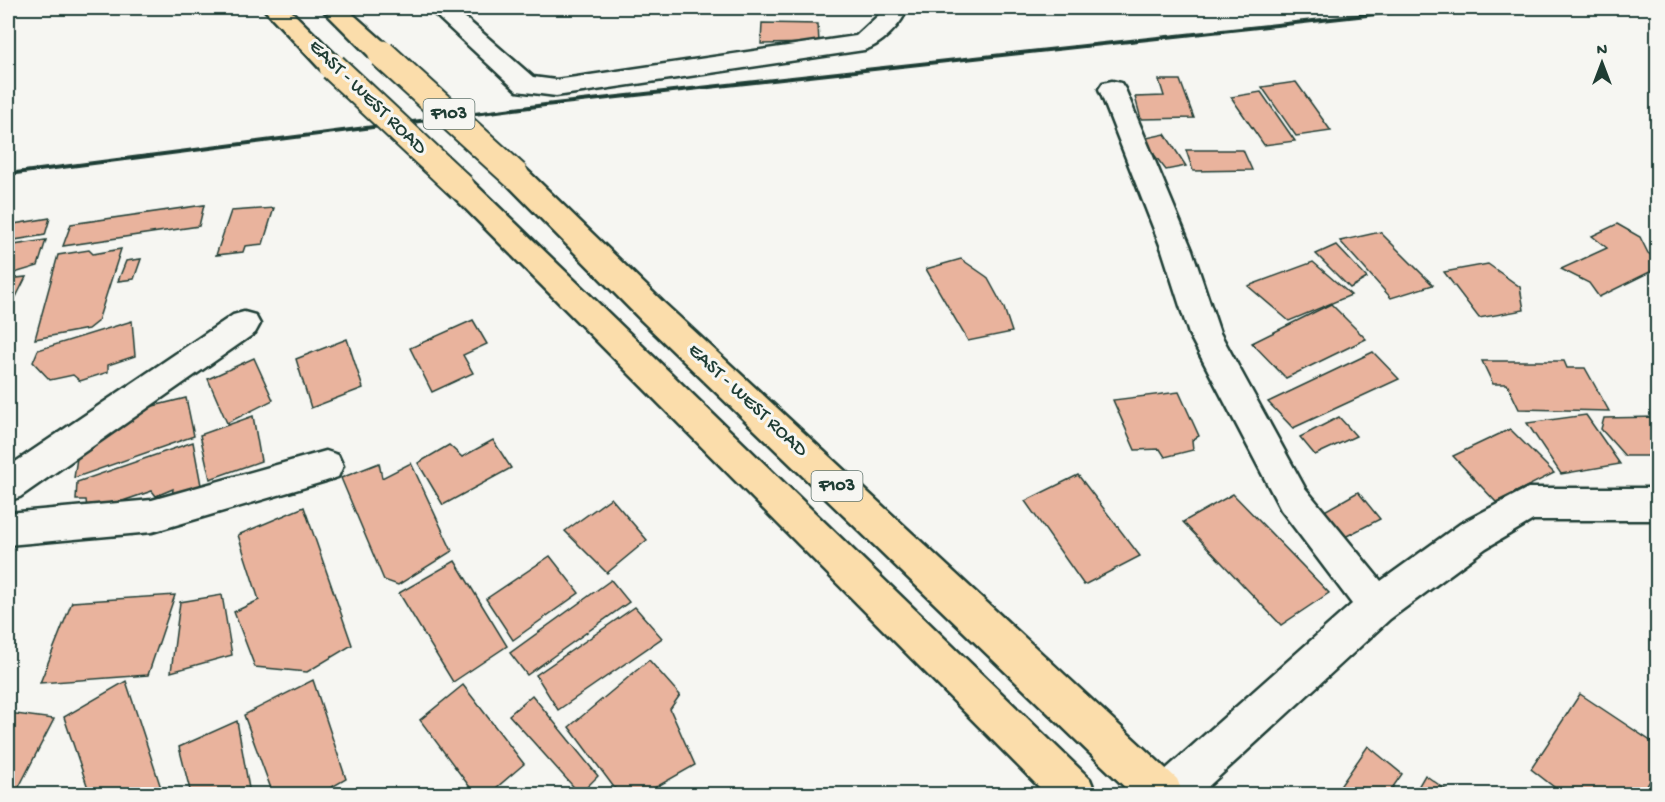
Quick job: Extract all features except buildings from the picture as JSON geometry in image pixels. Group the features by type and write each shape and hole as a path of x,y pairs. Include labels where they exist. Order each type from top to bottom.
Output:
{"main road":[{"name":"EAST - WEST ROAD","path":"274,8 333,68 461,187 1075,795"},
{"name":"EAST - WEST ROAD","path":"333,8 515,175 662,320 1162,795"}],"street":[{"path":"440,8 526,85 556,88 811,52 864,42 893,15 895,8"},
{"path":"1112,89 1177,250 1205,334 1293,499 1377,606"},
{"path":"8,486 244,324"},
{"path":"8,529 152,516 326,466"},
{"path":"1170,795 1377,606 1473,536 1528,504 1658,504"}],"railway":[{"path":"8,174 545,105 1431,8"}]}
